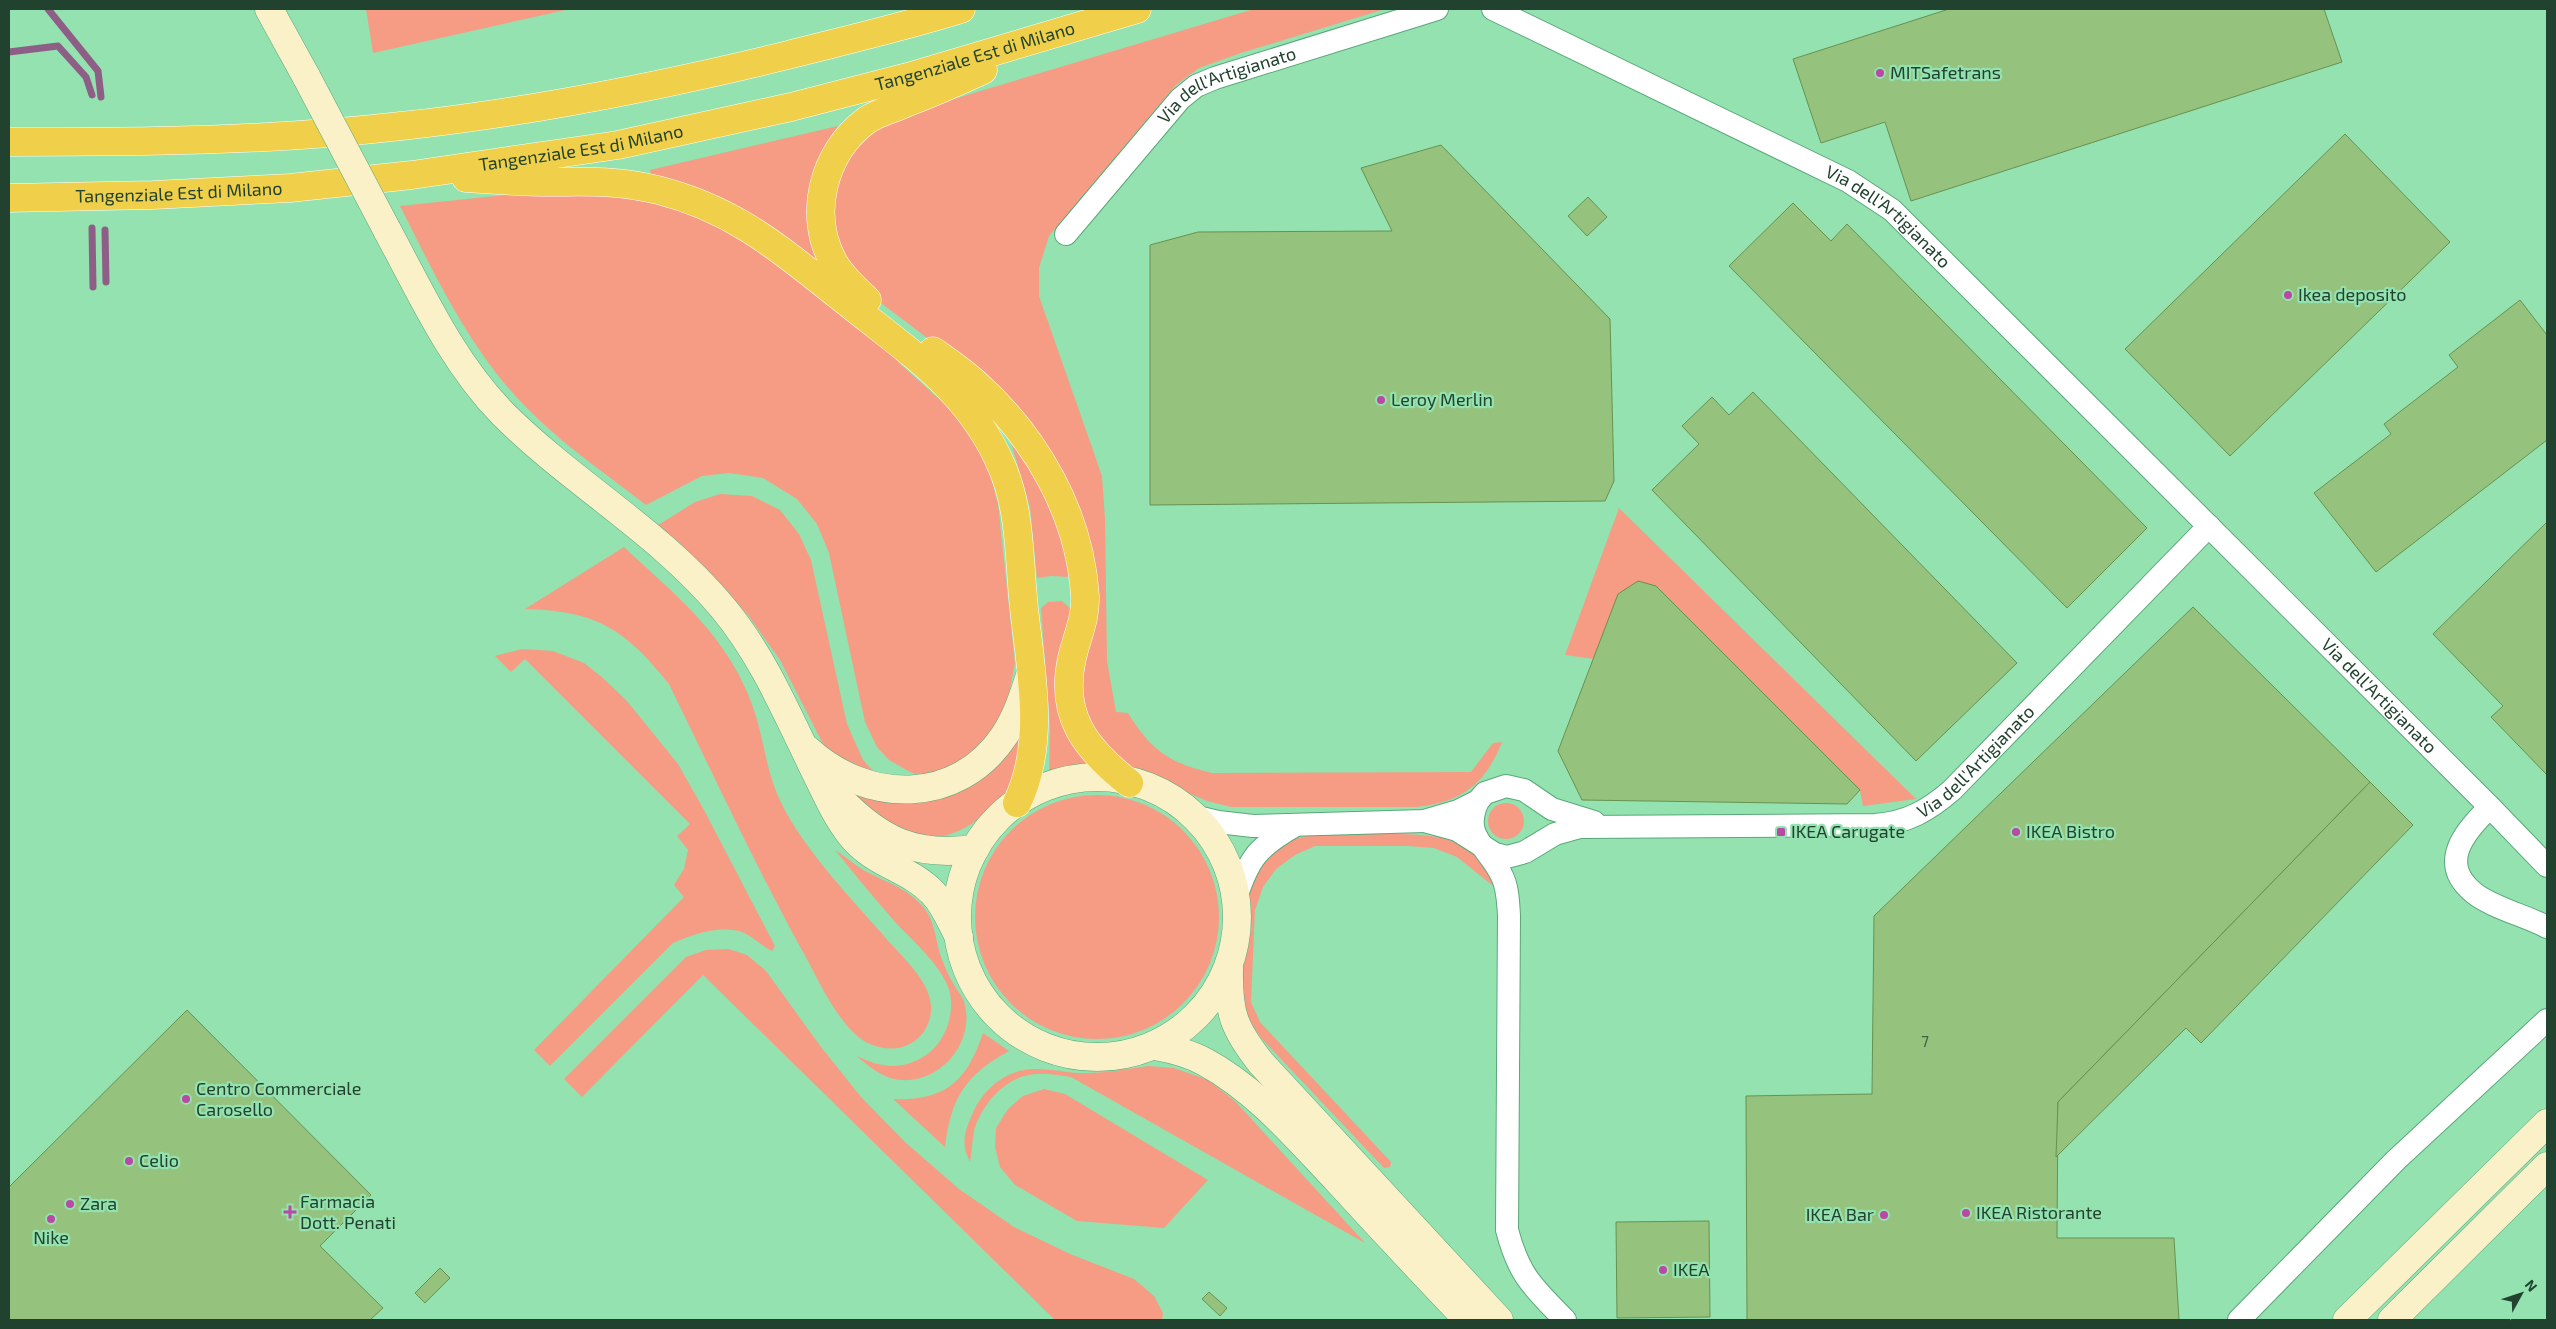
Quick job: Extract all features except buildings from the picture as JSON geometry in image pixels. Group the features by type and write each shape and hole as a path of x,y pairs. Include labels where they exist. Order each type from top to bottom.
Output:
{"highway":[{"path":"9,142 196,141 412,125 579,100 660,84 846,40 961,9"},
{"name":"Tangenziale Est di Milano","path":"9,198 153,195 290,188 412,174 618,145 791,107 916,75 1137,9"},
{"path":"1080,25 868,120 845,140 832,162 822,190 821,225 833,261 849,282 875,306 975,382 1025,436 1046,471 1073,529 1085,595 1084,624 1072,658 1068,678 1073,718 1084,739 1101,760 1129,783"},
{"path":"412,174 498,181 604,180 656,190 701,204 767,238 947,385 971,410 984,431 1003,468 1015,512 1034,710 1033,751 1029,775 1017,803"}],"main road":[{"path":"268,9 308,78 438,325 482,390 521,430 633,523 704,586 759,657 841,821 855,840 876,858 908,874 928,889 941,903 959,937 971,978 986,1002 1012,1028 1034,1042 1056,1052 1100,1057 1134,1053 1155,1046 1185,1026 1205,1007 1217,990 1230,963 1238,930 1236,898 1220,851 1193,816 1168,797 1129,783 1097,777 1063,780 1046,786 1017,803 995,822 975,849 961,886 958,910 959,937"},
{"path":"802,744 835,772 864,785 902,790 942,783 966,772 982,760 1005,735 1020,705 1031,672"},
{"path":"817,774 866,824 888,838 922,850 944,852 975,849"},
{"path":"1230,963 1230,1005 1240,1033 1250,1050 1271,1075 1499,1320"},
{"path":"1155,1046 1184,1053 1212,1066 1270,1112 1468,1320"},
{"path":"2347,1320 2547,1123"},
{"path":"2392,1320 2547,1166"},
{"path":"1468,1286 1509,1320"}],"street":[{"name":"Via dell'Artigianato","path":"1066,234 1180,99 1196,86 1215,78 1437,9"},
{"name":"Via dell'Artigianato","path":"1494,9 1848,181 1879,199 1898,215 2547,866"},
{"name":"Via dell'Artigianato","path":"1607,826 1875,825 1911,818 1934,806 1952,790 2209,526"},
{"path":"1565,1320 1532,1287 1519,1268 1507,1230 1509,915 1505,883 1495,864 1474,833 1472,815 1478,801 1485,793 1506,786 1524,790 1534,798 1568,816 1607,826"},
{"path":"1509,915 1517,876 1530,848 1540,834 1542,826 1539,806 1534,798"},
{"path":"1193,816 1243,826 1424,821 1449,815 1478,801"},
{"path":"2490,807 2468,828 2460,840 2457,864 2462,880 2475,894 2547,927"},
{"path":"1424,821 1448,826 1467,835 1495,854 1507,857 1517,855 1567,830 1607,826"},
{"path":"1236,898 1244,871 1256,854 1271,840 1298,823"},
{"path":"2239,1320 2396,1160 2547,1020"}],"shaded area":[{"path":"366,9 570,9 373,53"},
{"path":"1254,9 1385,9 1241,53 1199,68 1176,85 1049,236 1039,268 1039,296 1102,476 1105,519 1107,661 1116,712 1128,713 1145,737 1162,753 1184,765 1212,773 1471,772 1493,743 1502,742 1488,770 1470,789 1459,796 1433,805 1417,807 1231,807 1207,801 1126,766 1093,736 1077,689 1092,581 991,386 881,303 860,281 843,257 831,208 836,182 850,155 869,133 887,119"},
{"path":"838,126 818,161 812,175 809,190 807,204 808,220 816,260 651,175 650,170"},
{"path":"552,190 648,195 739,230 887,346 899,363 948,407 971,436 989,470 998,504 1015,663 1005,714 968,760 924,777 910,772 889,760 877,747 865,722 829,553 817,524 797,499 763,478 729,473 702,476 646,505 549,429 514,394 494,370 459,318 400,206"},
{"path":"1010,439 1031,470 1056,517 1070,577 1051,576 1037,578 1030,507"},
{"path":"720,494 752,496 780,510 799,534 811,560 847,724 863,760 882,781 836,758 822,742 780,660 748,615 712,575 655,527 695,502"},
{"path":"1619,508 1916,799 1863,806 1860,790 1656,586 1594,659 1565,655"},
{"path":"624,547 692,611 727,655 750,698 776,791 796,829 839,885 920,977 930,1001 931,1013 927,1026 913,1042 904,1047 883,1048 864,1041 855,1034 832,1006 734,819 669,684 653,665 623,637 591,619 572,614 525,609"},
{"path":"1062,601 1073,611 1072,627 1092,767 1069,766 1049,771 1050,727 1041,608 1048,602"},
{"path":"522,649 553,651 584,663 627,701 678,764 775,946 772,951 750,936 733,930 715,930 673,943 550,1066 534,1050 684,897 674,885 684,869 688,850 677,836 690,824 525,659 511,672 495,656"},
{"path":"1021,732 1019,759 1015,773 1010,785 1001,798 977,820 963,829 948,835 916,838 900,835 881,822 846,791 883,802 915,803"},
{"path":"1097,795 1121,797 1144,804 1165,816 1183,831 1198,849 1210,870 1217,893 1219,917 1217,941 1210,964 1198,985 1183,1003 1165,1018 1144,1030 1121,1037 1097,1039 1073,1037 1050,1030 1029,1018 1011,1003 996,985 984,964 977,941 975,917 977,893 984,870 996,849 1011,831 1029,816 1050,804 1073,797"},
{"path":"1506,803 1518,809 1524,821 1518,833 1506,839 1494,833 1488,821 1494,809"},
{"path":"1312,834 1405,834 1438,837 1452,841 1465,848 1477,858 1488,871 1497,889 1457,857 1434,848 1408,846 1315,846 1295,855 1276,869 1263,887 1255,910 1251,1002 1260,1022 1391,1162 1390,1167 1384,1168 1261,1038 1245,1014 1238,969 1245,943 1249,886 1263,860 1281,843"},
{"path":"835,850 860,868 910,894 928,913 943,963 964,1003 966,1020 964,1034 959,1047 941,1068 929,1075 915,1079 894,1079 876,1071 855,1055 881,1065 889,1066 906,1064 923,1057 938,1044 944,1035 948,1025 951,1004 947,984 937,967 888,914"},
{"path":"729,949 747,955 766,971 821,1047 861,1097 905,1142 959,1189 1014,1227 1070,1254 1134,1279 1154,1296 1163,1313 1162,1320 1055,1320 703,975 582,1097 564,1079 686,957 706,950"},
{"path":"983,1033 1009,1051 981,1069 963,1090 956,1101 951,1115 945,1147 893,1099 911,1099 927,1096 941,1092 952,1085 970,1064"},
{"path":"1148,1066 1174,1068 1208,1080 1235,1101 1365,1243 1071,1077 1047,1074 1027,1075 1017,1078 999,1090 990,1100 976,1123 970,1162 965,1150 965,1133 969,1121 982,1097 1004,1077 1023,1070 1033,1069 1095,1073"},
{"path":"1044,1089 1065,1094 1208,1180 1164,1228 1077,1221 1015,1185 1000,1167 995,1147 996,1128 1008,1109 1023,1096"}],"waterway":[{"path":"48,9 98,71 101,97"},
{"path":"9,52 58,46 86,77 92,95"},
{"path":"92,228 93,287"},
{"path":"105,230 106,282"}],"place":[{"name":"MITSafetrans","path":"1880,73"},
{"name":"Ikea deposito","path":"2288,295"},
{"name":"Leroy Merlin","path":"1381,400"},
{"name":"IKEA Carugate","path":"1781,832"},
{"name":"IKEA Bistro","path":"2016,832"},
{"name":"Centro Commerciale Carosello","path":"186,1099"},
{"name":"Celio","path":"129,1161"},
{"name":"Zara","path":"70,1204"},
{"name":"Farmacia Dott. Penati","path":"290,1212"},
{"name":"IKEA Ristorante","path":"1966,1213"},
{"name":"IKEA Bar","path":"1884,1215"},
{"name":"Nike","path":"51,1219"},
{"name":"IKEA","path":"1663,1270"}]}
